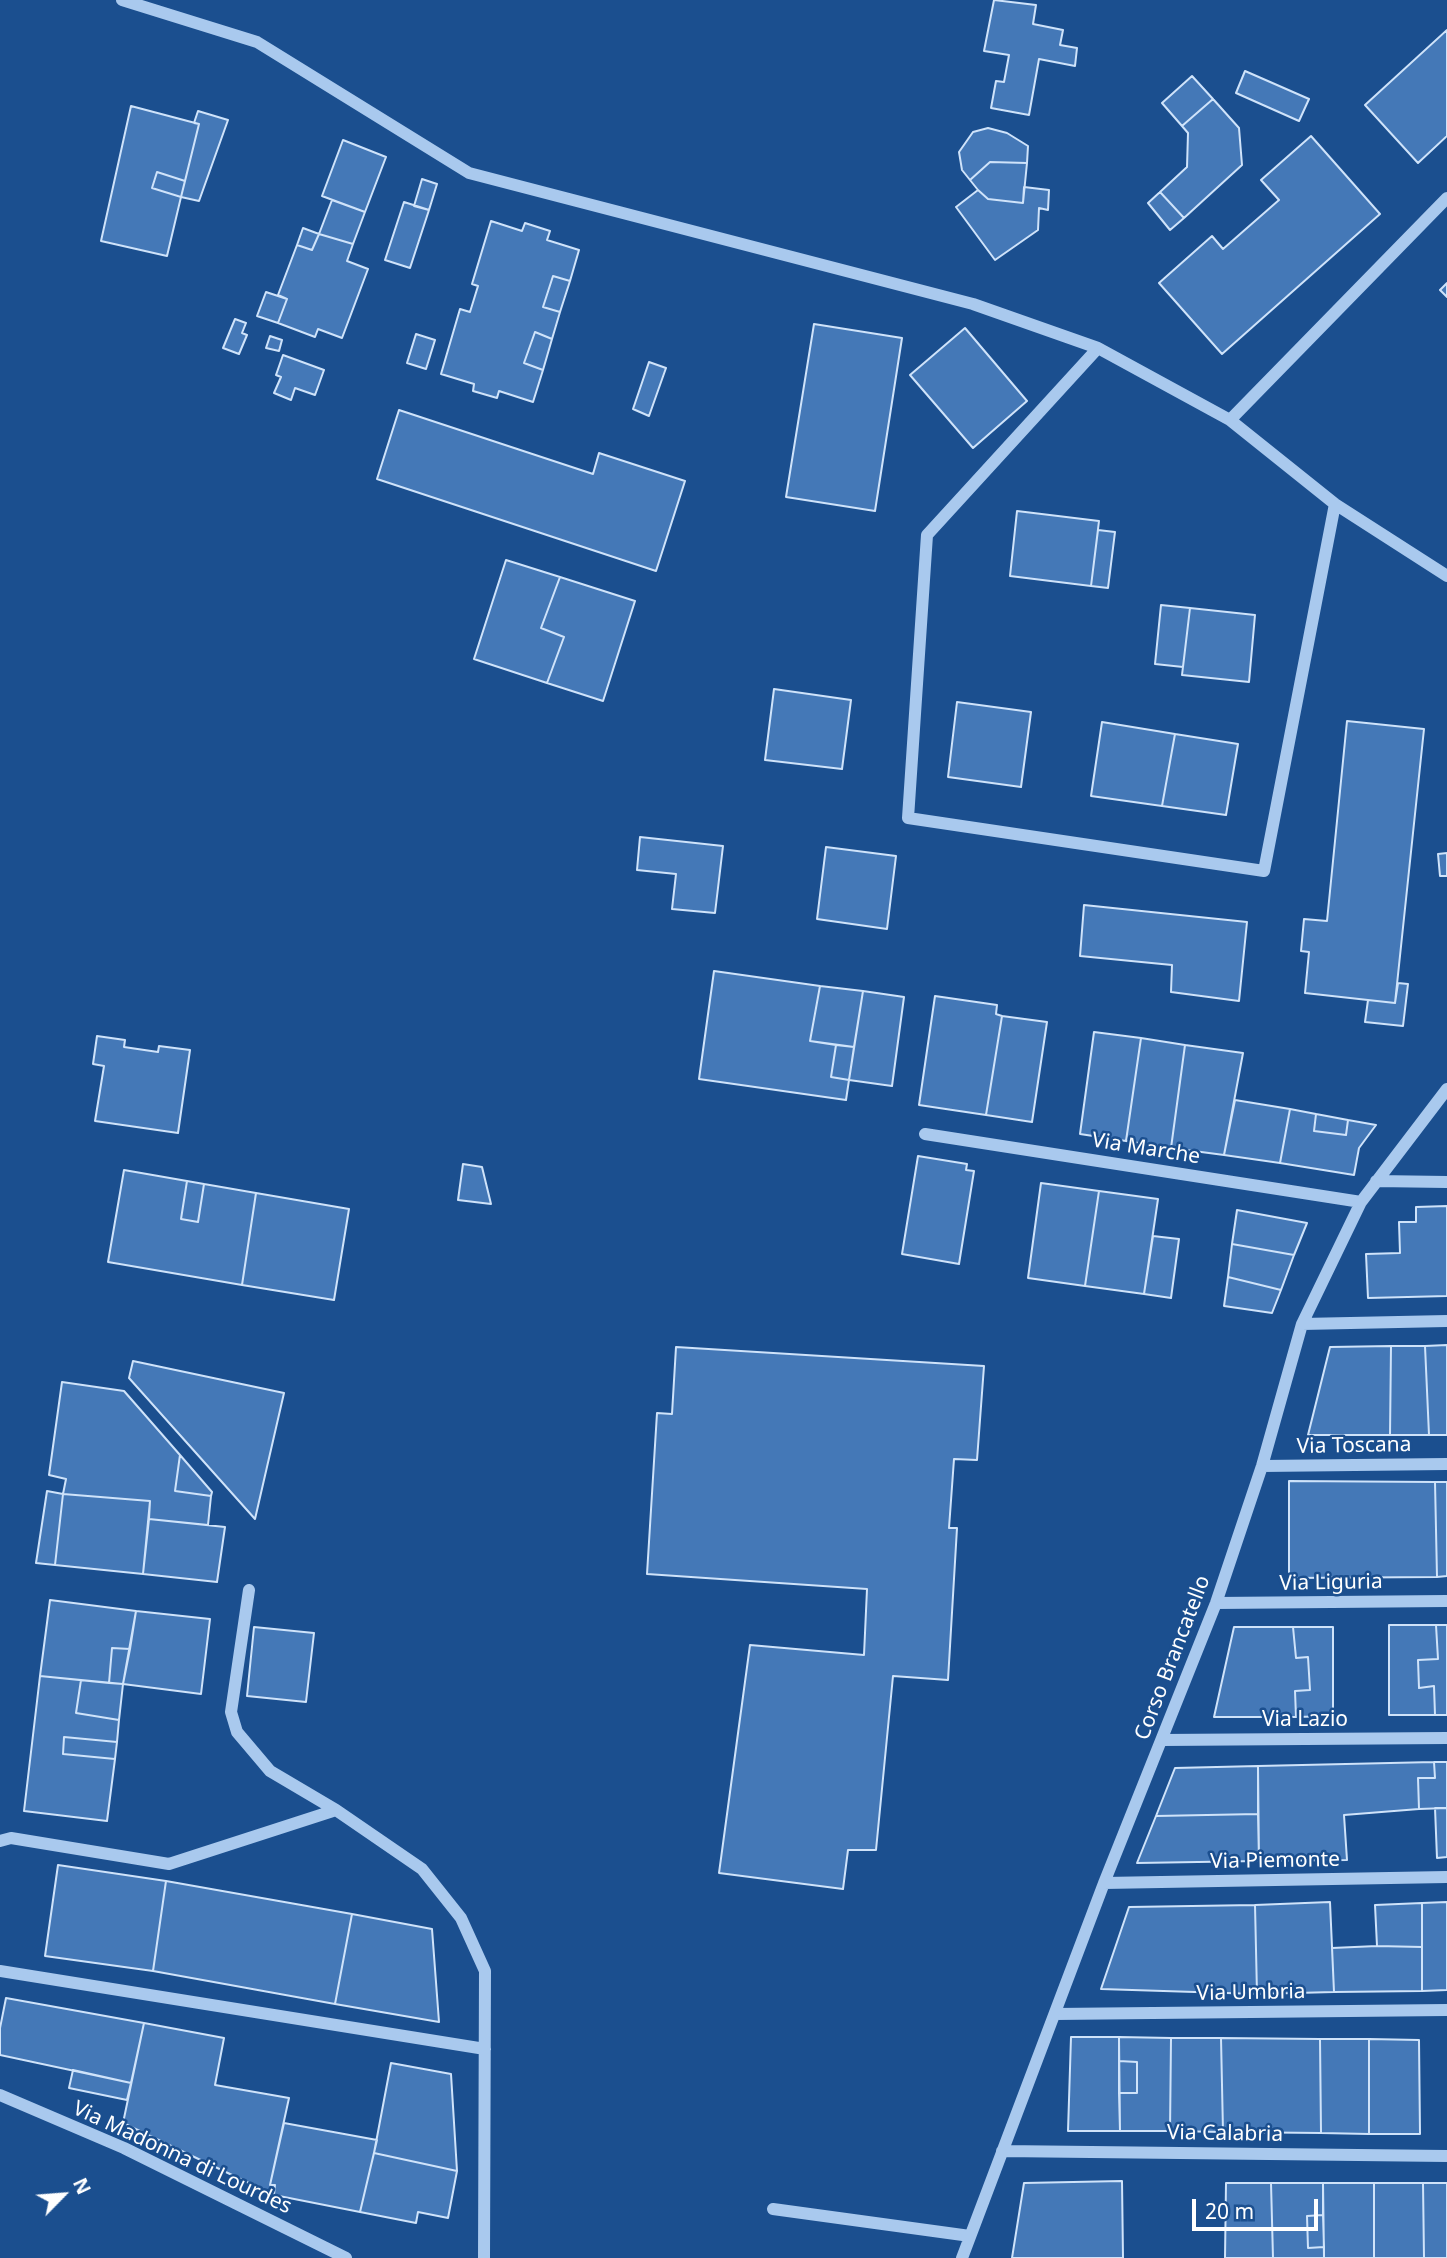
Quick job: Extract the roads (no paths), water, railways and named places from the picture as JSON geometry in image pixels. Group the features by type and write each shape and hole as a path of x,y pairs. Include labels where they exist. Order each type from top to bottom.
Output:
{"street":[{"path":"122,0 257,42 469,173 973,304 1098,348 1230,420 1335,504 1447,576"},
{"path":"1230,420 1447,198"},
{"path":"1098,348 927,535 908,818 1264,871 1335,504"},
{"name":"Corso Brancatello","path":"962,2258 1104,1883 1216,1603 1262,1466 1302,1324 1361,1202 1447,1089"},
{"name":"Via Marche","path":"925,1134 1361,1202"},
{"path":"1377,1181 1447,1182"},
{"path":"1302,1324 1447,1321"},
{"name":"Via Toscana","path":"1262,1466 1447,1464"},
{"path":"248,1590 231,1712 237,1732 270,1771 336,1810 422,1869 461,1919 485,1971 484,2258"},
{"name":"Via Liguria","path":"1216,1603 1447,1601"},
{"name":"Via Lazio","path":"1163,1740 1447,1738"},
{"path":"0,1841 11,1838 169,1864 336,1810"},
{"name":"Via Piemonte","path":"1104,1883 1447,1877"},
{"path":"0,1971 485,2049"},
{"name":"Via Umbria","path":"1055,2014 1447,2010"},
{"name":"Via Madonna di Lourdes","path":"0,2095 124,2148 346,2258"},
{"name":"Via Calabria","path":"1002,2151 1447,2156"},
{"path":"773,2209 970,2236"}]}
